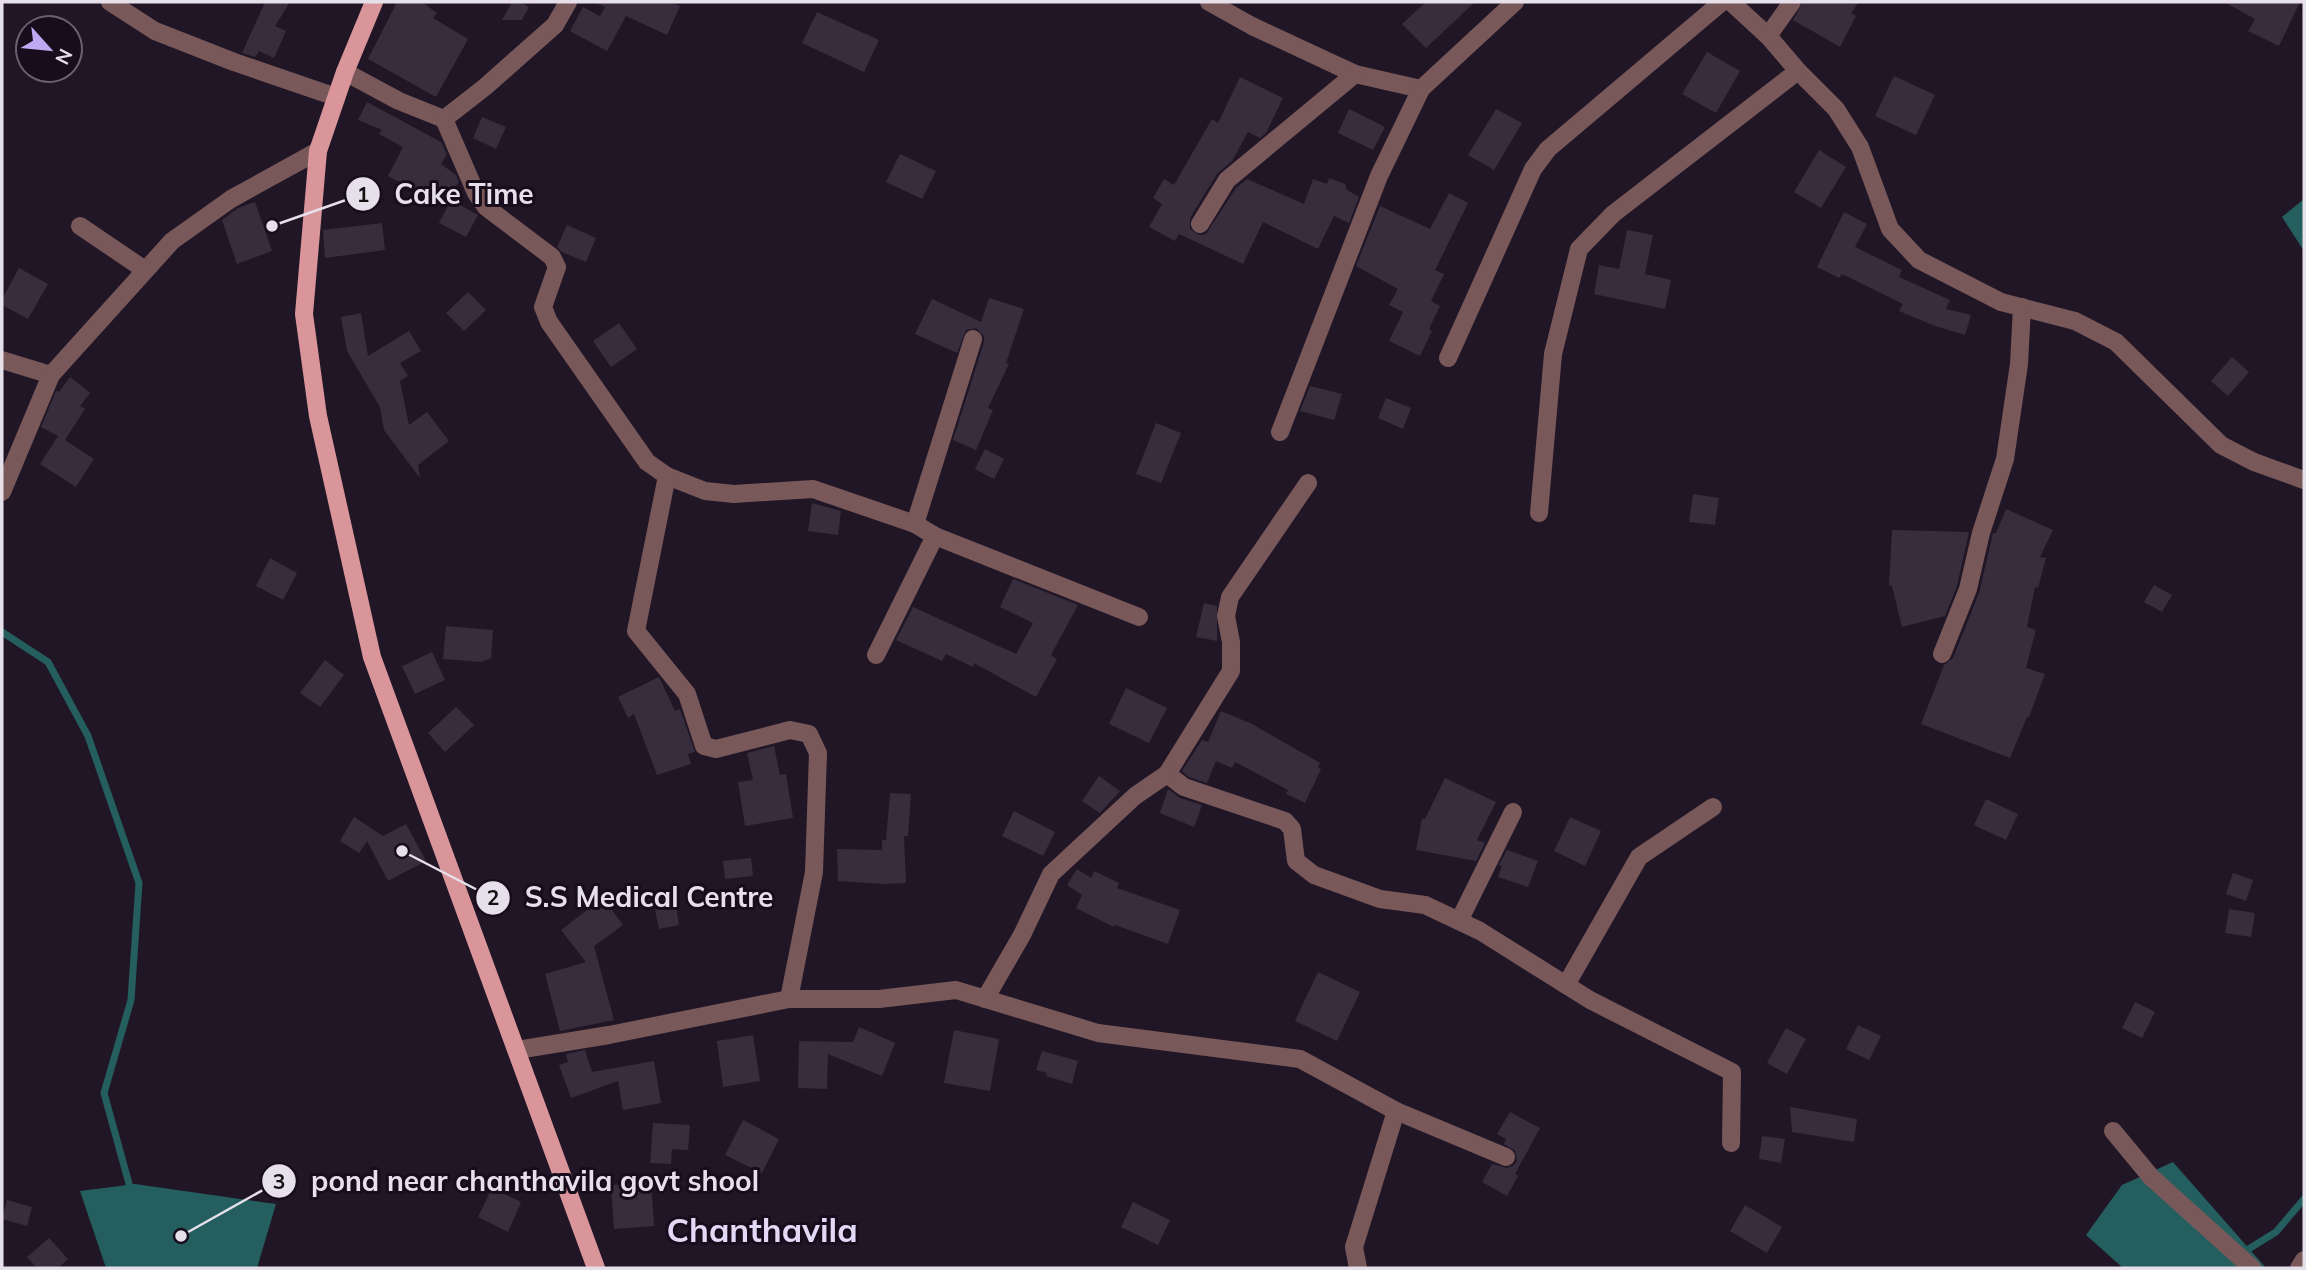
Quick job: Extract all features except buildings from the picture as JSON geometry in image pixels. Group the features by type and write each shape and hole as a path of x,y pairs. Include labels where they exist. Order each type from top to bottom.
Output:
{"main road":[{"path":"373,2 318,151 304,314 318,416 372,657 596,1268"}],"street":[{"path":"110,2 155,31 336,97"},
{"path":"444,119 555,25 568,2"},
{"path":"1209,2 1252,26 1355,74 1422,89"},
{"path":"1280,432 1379,176 1422,89 1515,2"},
{"path":"1448,358 1533,169 1548,149 1721,2"},
{"path":"1731,2 1768,36 1836,109 1860,147 1890,229 1919,260 2001,302 2075,321 2116,342 2221,445 2254,462 2304,480"},
{"path":"1768,36 1791,2"},
{"path":"1539,513 1553,354 1579,250 1613,214 1798,71"},
{"path":"345,72 399,101 444,119 476,193 486,206 552,257 557,267 543,307 549,322 647,461 667,476 705,491 734,494 813,489 915,524 936,536 1139,617"},
{"path":"1200,225 1227,180 1355,74"},
{"path":"2,492 51,375 145,270 172,241 231,199 318,151"},
{"path":"80,226 145,270"},
{"path":"1942,654 1968,589 1981,533 2005,459 2019,364 2022,307"},
{"path":"915,524 973,339"},
{"path":"2,360 51,375"},
{"path":"667,476 636,631 687,694 704,746 716,749 799,730 809,734 818,753 814,872 789,999"},
{"path":"985,999 1022,935 1051,874 1135,796 1167,775 1231,671 1231,642 1226,616 1230,597 1308,482"},
{"path":"876,655 936,536"},
{"path":"1167,775 1184,787 1285,821 1292,829 1296,861 1314,876 1380,899 1425,905 1460,921 1591,1000 1732,1072 1731,1143"},
{"path":"1566,985 1639,857 1713,807"},
{"path":"1460,921 1513,812"},
{"path":"517,1050 609,1035 789,999 879,999 956,990 1098,1033 1300,1059 1396,1111 1506,1157"},
{"path":"1358,1268 1354,1247 1396,1111"},
{"path":"2113,1131 2151,1177 2252,1268"},
{"path":"2299,1268 2304,1261"}],"shaded area":[{"path":"2304,199 2304,251 2282,217"},
{"path":"2173,1162 2266,1268 2123,1268 2086,1235 2122,1185"},
{"path":"135,1184 276,1204 257,1268 106,1268 80,1191"}],"waterway":[{"path":"2,632 48,662 88,736 139,883 131,1000 104,1093 131,1191"},
{"path":"2242,1253 2276,1232 2304,1199"}],"place":[{"name":"Cake Time","path":"272,226"},
{"name":"S.S Medical Centre","path":"402,851"},
{"name":"pond near chanthavila govt shool","path":"181,1236"}],"district":[{"name":"Chanthavila","path":"762,1230"}]}
